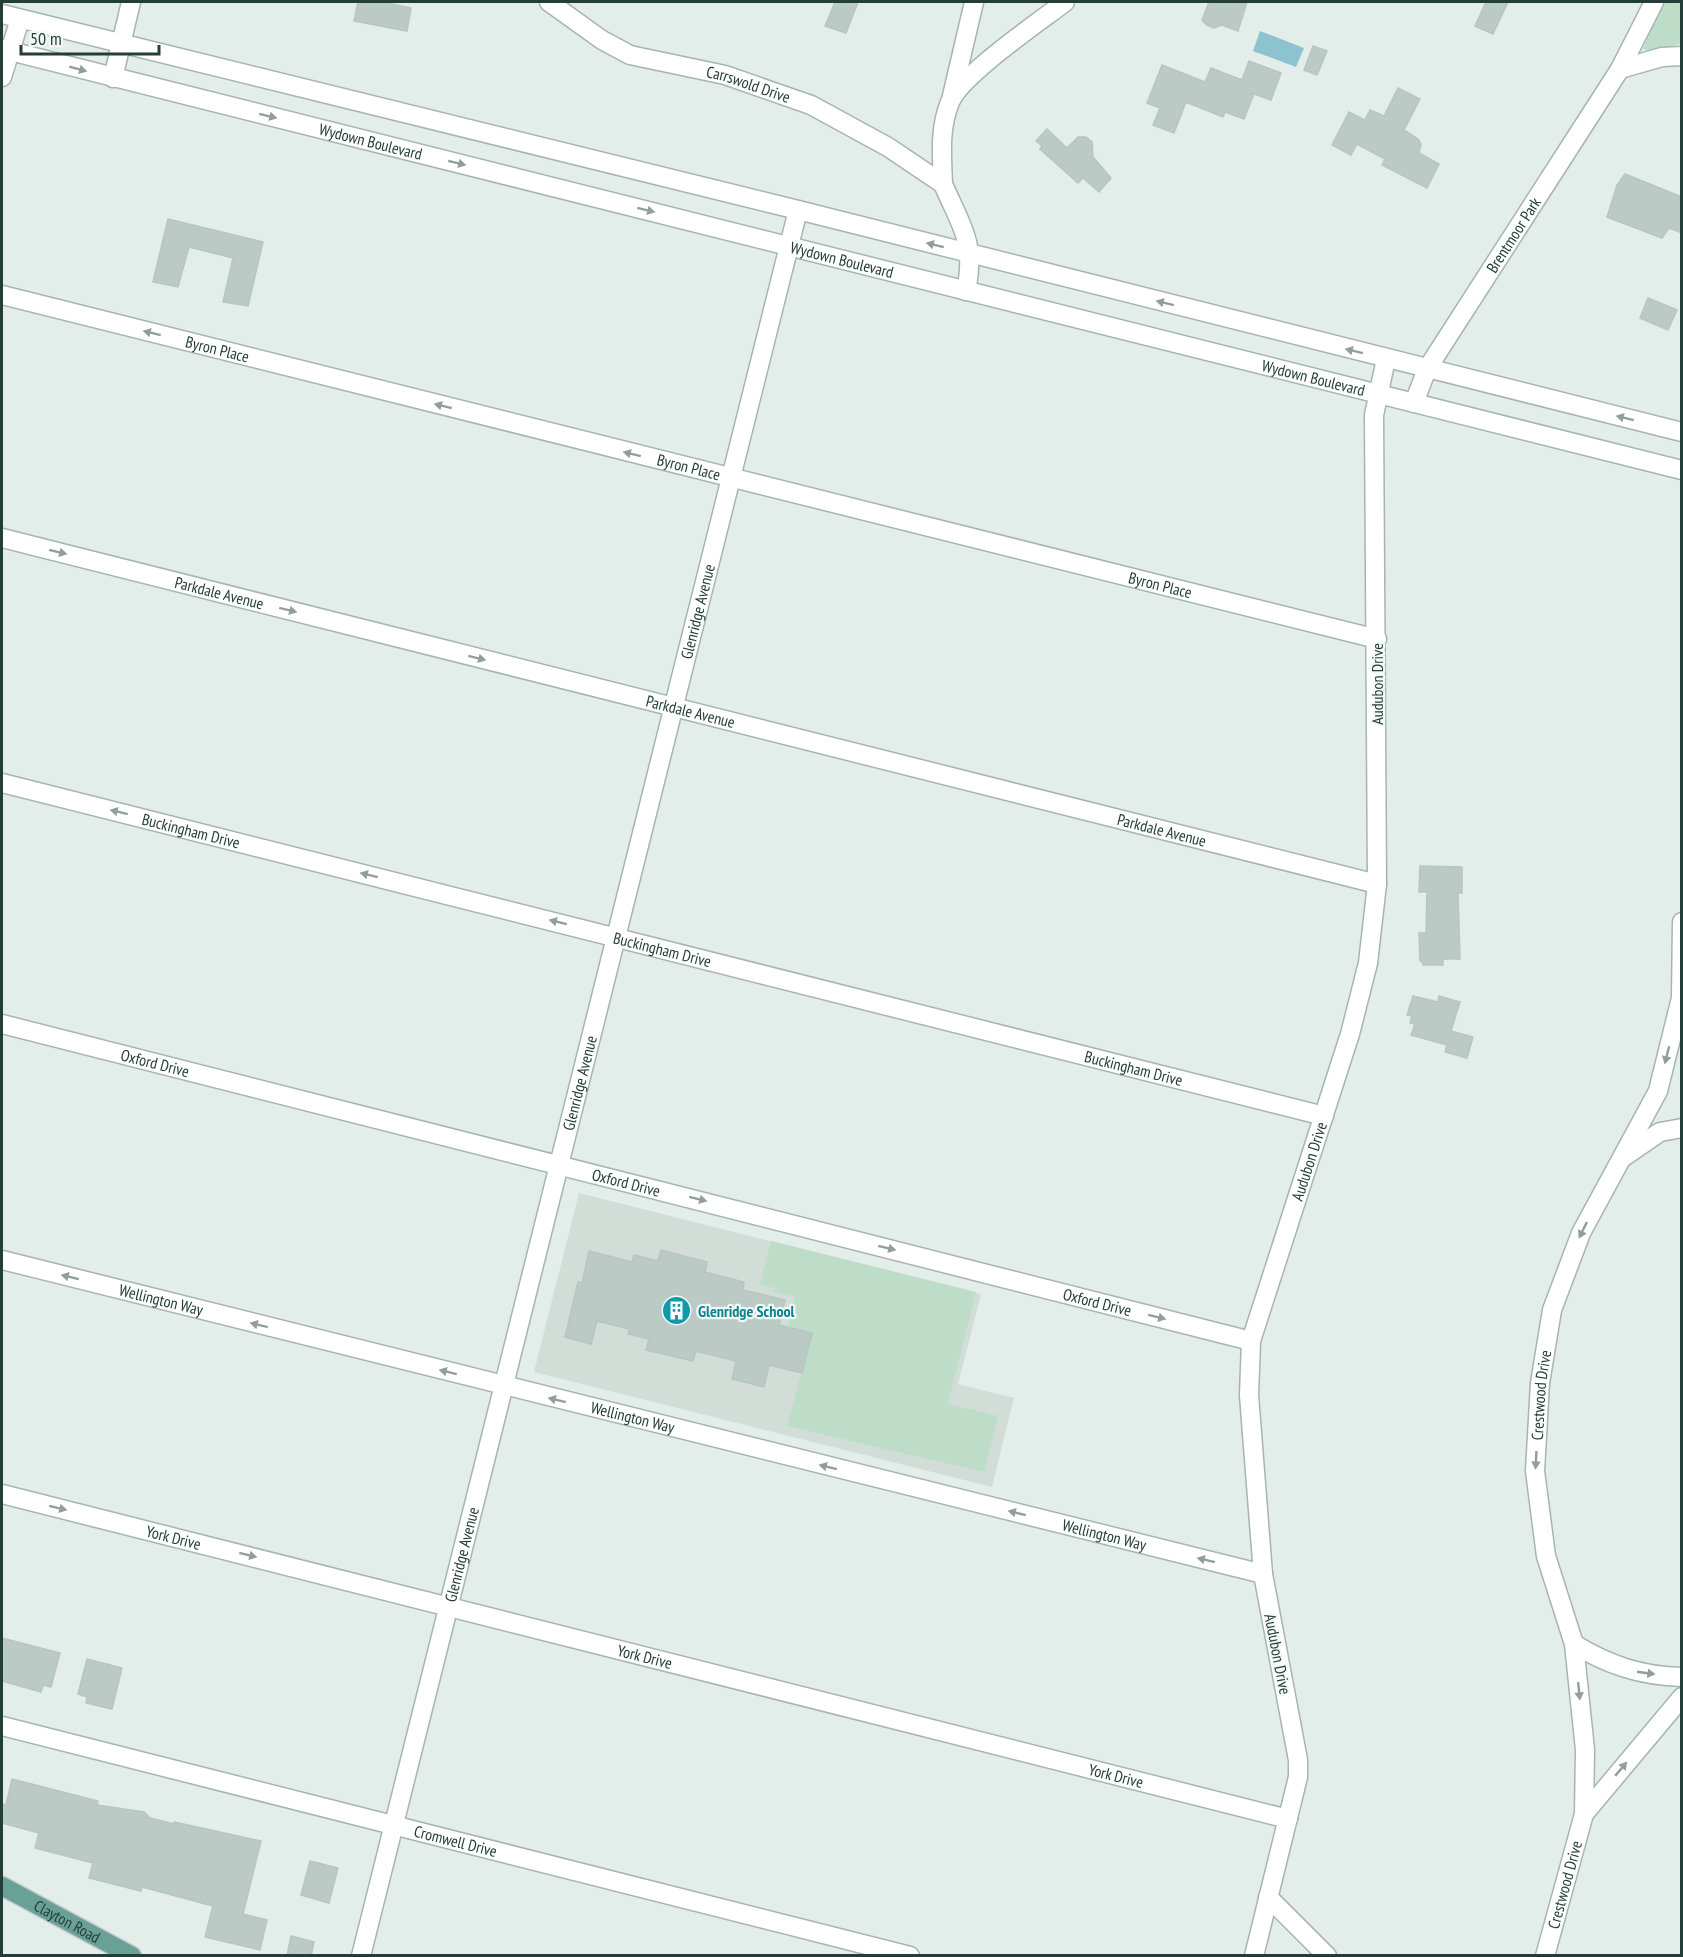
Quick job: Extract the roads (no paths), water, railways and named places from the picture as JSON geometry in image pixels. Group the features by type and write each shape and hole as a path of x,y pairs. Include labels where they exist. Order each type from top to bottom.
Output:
{"main road":[{"name":"Clayton Road","path":"2,1886 132,1956"}],"street":[{"path":"113,78 131,2"},
{"name":"Carrswold Drive","path":"549,2 602,40 630,55 725,75 811,105 888,147 943,184"},
{"path":"966,291 971,255 969,242 943,184 941,137 974,2"},
{"path":"951,100 972,75 1065,2"},
{"name":"Brentmoor Park","path":"1414,403 1427,369 1620,69 1654,2"},
{"path":"2,15 798,210 1682,432"},
{"path":"2,77 6,50 20,19"},
{"name":"Wydown Boulevard","path":"6,50 1682,470"},
{"path":"1620,69 1662,57 1682,56"},
{"name":"Glenridge Avenue","path":"362,1956 393,1825 505,1387 615,936 791,246 798,210"},
{"name":"Byron Place","path":"2,295 730,479 1377,639"},
{"name":"Audubon Drive","path":"1254,1956 1298,1777 1298,1760 1263,1574 1249,1395 1251,1341 1282,1237 1350,1034 1368,963 1377,884 1374,415 1386,359"},
{"name":"Parkdale Avenue","path":"2,538 1377,884"},
{"name":"Buckingham Drive","path":"2,783 1324,1116"},
{"name":"Crestwood Drive","path":"1545,1956 1584,1814 1585,1750 1574,1644 1546,1556 1535,1471 1540,1383 1552,1310 1581,1233 1658,1092 1681,998 1682,922"},
{"name":"Oxford Drive","path":"2,1024 1251,1341"},
{"name":"Crestwood Drive","path":"1622,1158 1660,1132 1682,1128"},
{"name":"Wellington Way","path":"2,1260 1263,1574"},
{"name":"York Drive","path":"2,1494 450,1605 1288,1819"},
{"path":"1574,1644 1602,1661 1637,1672 1682,1677"},
{"name":"Crestwood Drive","path":"1584,1814 1682,1697"},
{"name":"Cromwell Drive","path":"2,1726 910,1956"},
{"path":"1269,1897 1327,1956"}],"water":[{"path":"1260,31 1304,48 1296,67 1253,51"}],"place":[{"name":"Glenridge School","path":"677,1311"}]}
